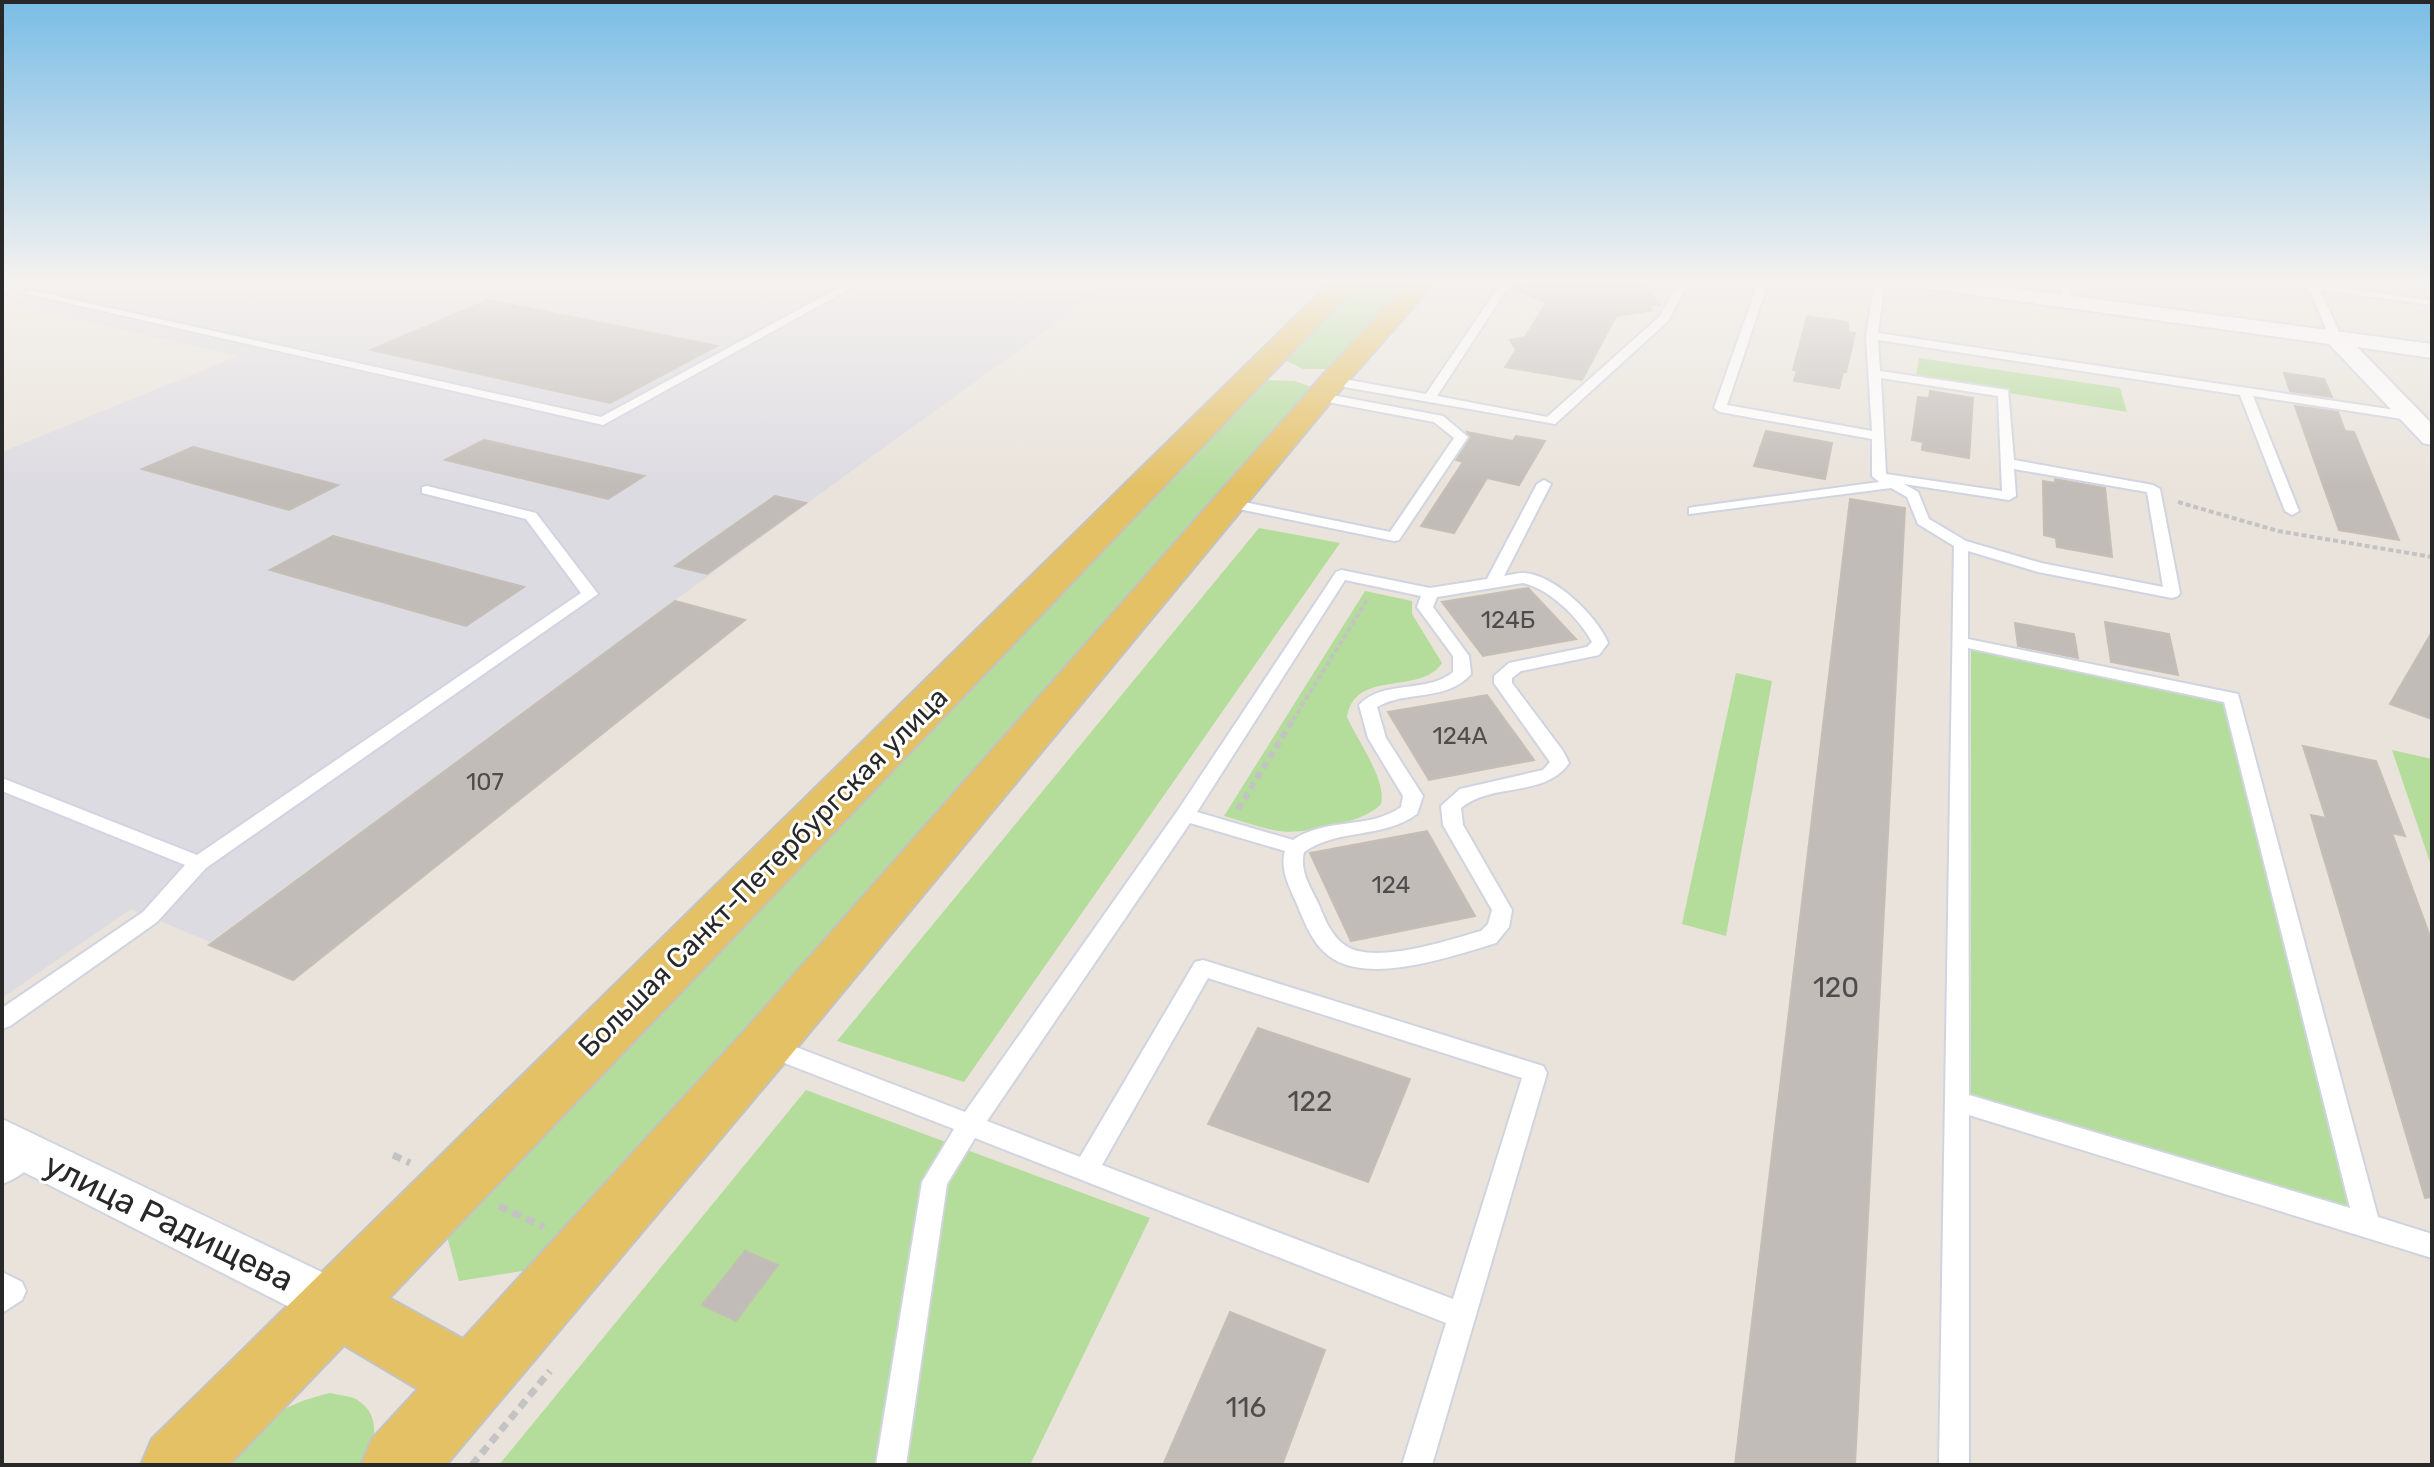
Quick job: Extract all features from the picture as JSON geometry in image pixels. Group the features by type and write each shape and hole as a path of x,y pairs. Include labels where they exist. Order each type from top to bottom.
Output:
{"main road":[{"name":"Большая Санкт-Петербургская улица","path":"398,1465 765,1046 1229,503 1315,348"},
{"name":"Большая Санкт-Петербургская улица","path":"178,1465 455,1185 1301,379 1339,348"},
{"path":"337,1305 471,1381"}],"street":[{"path":"2346,348 2432,438"},
{"name":"улица Радищева","path":"11,1155 337,1305"}],"lane":[{"path":"278,348 603,421 736,348"},
{"path":"1429,399 1463,348"},
{"path":"1301,379 1550,421 1631,348"},
{"path":"1740,348 1720,408 1879,436"},
{"path":"1873,348 1879,436 1886,480"},
{"path":"1957,348 2409,416"},
{"path":"1694,511 1886,480 2009,496 2004,393 1875,374"},
{"path":"1229,503 1394,537 1461,437 1438,419 1301,379"},
{"path":"2245,391 2292,511"},
{"path":"1886,480 1913,495 1923,521 1961,544 2038,567 2172,593 2153,489 2006,463"},
{"path":"1493,583 1544,484"},
{"path":"2,1020 150,917 199,863 590,594 531,516 427,490"},
{"path":"1954,1465 1961,544"},
{"path":"891,1465 935,1182 970,1125 1185,815 1341,575 1430,593 1523,578 1544,583 1555,590 1600,643 1593,651 1515,667 1503,676 1503,683 1554,751 1560,763 1557,770 1549,775 1467,793 1451,806 1453,825 1502,910 1498,927 1488,937 1381,961 1347,958 1321,935 1293,869 1296,848 1314,835 1394,820 1404,816 1414,803 1413,796 1374,731 1367,711 1368,705 1381,698 1443,686 1462,674 1461,656 1425,607 1430,593"},
{"path":"1961,642 2232,698 2367,1225"},
{"path":"2,784 199,863"},
{"path":"1185,815 1296,848"},
{"path":"1086,1170 1203,968 1535,1073 1417,1465"},
{"path":"765,1046 1462,1316"},
{"path":"1957,1101 2432,1246"},
{"path":"2,1285 12,1291 2,1300"}],"path":[{"path":"1236,813 1370,595"},
{"path":"393,1155 588,1248"}],"shaded area":[{"path":"205,348 1021,348 210,942 131,909 2,998 2,452 238,356"}],"green space":[{"path":"1293,348 1351,348 1333,369 1303,369 1283,359"},
{"path":"1919,358 2120,388 2127,412 1916,378"},
{"path":"1263,380 1295,381 1319,390 548,1267 459,1281 443,1221"},
{"path":"1259,528 1340,543 964,1082 837,1041"},
{"path":"1365,591 1412,601 1412,614 1442,663 1432,673 1375,687 1353,702 1347,717 1376,772 1382,794 1381,804 1348,822 1303,831 1272,830 1224,816"},
{"path":"1971,648 2227,701 2358,1216 1971,1099"},
{"path":"1736,673 1772,681 1726,936 1682,924"},
{"path":"2392,750 2432,759 2432,868"},
{"path":"806,1090 1150,1218 1030,1465 499,1465"},
{"path":"330,1393 356,1399 370,1413 374,1438 367,1465 222,1465 281,1411"}],"building":[{"path":"375,348 712,348 610,403 371,350"},
{"path":"1599,348 1582,380 1505,367 1516,350"},
{"path":"1799,348 1851,348 1839,388 1794,381 1797,371 1793,370"},
{"path":"2284,373 2324,379 2332,397 2290,391"},
{"path":"1930,391 1973,398 1969,458 1922,450 1923,442 1912,440 1918,397 1929,398"},
{"path":"2295,406 2338,412 2345,431 2354,432 2399,540 2339,530"},
{"path":"1766,431 1832,443 1825,479 1754,466"},
{"path":"1467,432 1513,441 1516,436 1545,441 1519,485 1487,478 1454,533 1421,526 1463,462 1456,460 1470,439"},
{"path":"484,440 644,476 608,499 445,460"},
{"path":"193,447 338,485 289,510 142,469"},
{"path":"2055,479 2105,488 2112,557 2057,547 2056,538 2044,535 2043,481 2055,483"},
{"path":"775,496 806,503 707,574 675,566"},
{"path":"1850,499 1905,508 1855,1465 1735,1465"},
{"path":"333,536 524,587 466,626 270,570"},
{"path":"1528,588 1576,639 1483,656 1442,602"},
{"path":"675,601 745,620 293,980 209,945"},
{"path":"2105,622 2169,634 2178,675 2111,662"},
{"path":"2015,623 2074,634 2078,658 2018,646"},
{"path":"2432,632 2432,719 2390,704"},
{"path":"1487,695 1534,760 1429,780 1388,712"},
{"path":"2303,746 2376,761 2405,836 2392,833 2432,942 2432,1197 2425,1198 2311,815 2326,818"},
{"path":"1427,831 1475,916 1351,941 1310,853"},
{"path":"1258,1028 1410,1079 1368,1182 1208,1124"},
{"path":"745,1251 778,1265 736,1321 702,1305"},
{"path":"1230,1312 1325,1350 1282,1465 1163,1465"}]}
